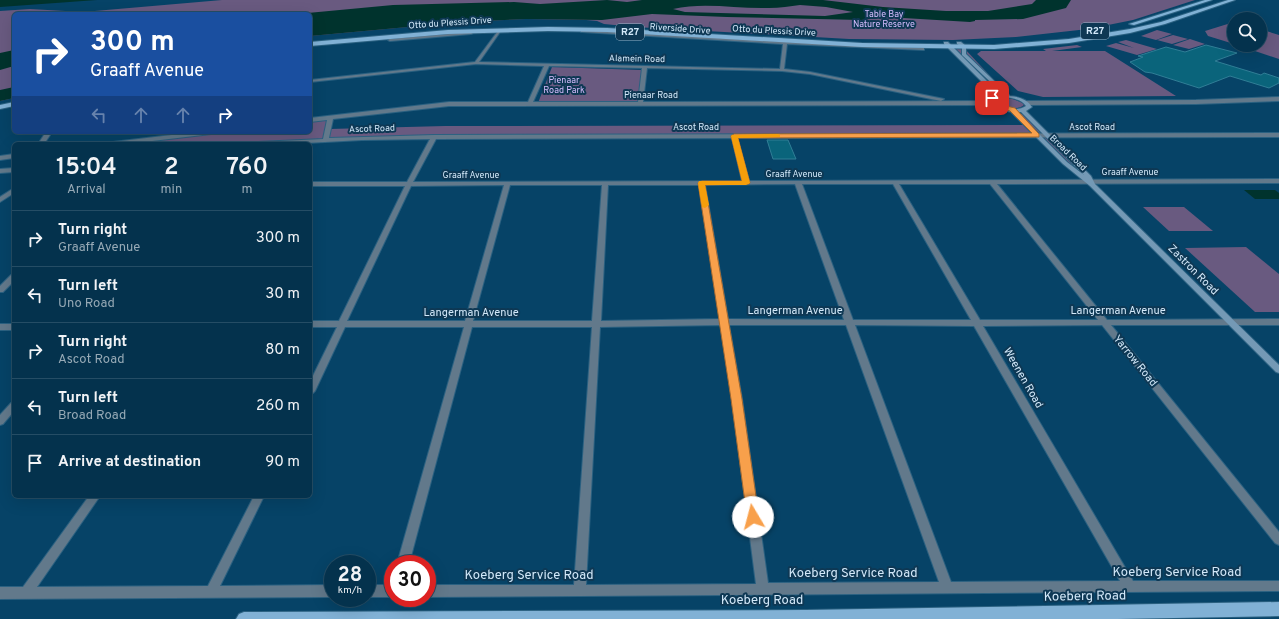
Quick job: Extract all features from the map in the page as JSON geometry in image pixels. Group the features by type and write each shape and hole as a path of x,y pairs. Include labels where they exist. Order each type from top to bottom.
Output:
{"main road":[{"name":"R27","path":"1073,34 1141,22 1210,0"},
{"name":"Otto du Plessis Drive","path":"312,40 445,29 541,25 964,47 1048,43 1116,34 1163,23 1233,0"},
{"name":"Otto du Plessis Drive","path":"312,44 448,32 548,29 615,31 845,45 948,45 959,42 1062,35"},
{"path":"0,103 12,100"},
{"path":"0,108 12,105"},
{"name":"Koeberg Road","path":"244,619 877,617 1279,609"}],"street":[{"path":"476,63 498,32"},
{"name":"Riverside Drive","path":"390,40 498,32 588,32 922,49"},
{"path":"959,42 964,47 964,54 1008,96"},
{"path":"782,70 785,43"},
{"path":"948,45 999,96"},
{"name":"Alamein Road","path":"312,81 476,63 782,70 810,73 962,103"},
{"path":"530,104 547,65"},
{"path":"967,65 976,65"},
{"path":"640,104 645,67"},
{"path":"924,103 927,99 926,96"},
{"path":"992,103 992,98 999,96 1019,98 1027,102 1196,102 1279,100"},
{"path":"1012,110 1022,110 1029,107 1027,102"},
{"name":"Pienaar Road","path":"312,120 437,105 992,103"},
{"name":"Broad Road","path":"992,103 1012,110 1065,164 1090,183"},
{"name":"Broad Road","path":"1022,110 1090,177 1090,183"},
{"path":"326,140 330,118"},
{"path":"127,142 183,134"},
{"name":"Ascot Road","path":"292,142 434,137 1279,135"},
{"path":"734,136 746,183"},
{"path":"312,387 434,137"},
{"path":"0,158 12,156"},
{"path":"0,171 12,170"},
{"name":"Graaff Avenue","path":"312,186 410,184 895,182 1090,183 1279,181"},
{"name":"Weenen Road","path":"895,182 1130,587"},
{"name":"Yarrow Road","path":"992,182 1279,540"},
{"path":"580,589 605,183"},
{"path":"702,183 723,322 737,399 763,589"},
{"path":"798,183 947,588"},
{"name":"Zastron Road","path":"1090,183 1279,370"},
{"path":"405,555 507,184"},
{"path":"0,200 12,191"},
{"path":"0,290 12,279"},
{"name":"Langerman Avenue","path":"312,324 1279,322"},
{"path":"0,327 12,327"},
{"path":"0,421 12,408"},
{"path":"27,592 94,498"},
{"path":"212,591 258,498"},
{"name":"Koeberg Service Road","path":"436,590 1279,586"},
{"path":"0,593 324,591"}],"green space":[{"name":"Table Bay Nature Reserve","path":"222,0 1195,0 1133,20 1088,29 1016,37 953,40 849,39 635,27 604,24 597,21 586,20 526,19 462,22 312,36 312,12 83,12"},
{"name":"Table Bay Nature Reserve","path":"30,9 83,12 12,12 12,98 0,101 0,11"},
{"path":"1227,24 1227,42 1208,36 1205,31"},
{"path":"1157,30 1172,34 1156,40 1141,36"},
{"path":"1267,31 1279,35 1279,59 1258,52 1267,52"},
{"path":"1173,35 1188,39 1172,44 1157,40"},
{"path":"1190,39 1205,44 1189,49 1173,45"},
{"path":"1126,40 1157,49 1137,55 1106,46 1116,43 1134,48 1118,42"},
{"path":"1077,45 1082,47 1052,51 1105,51 1176,96 1043,97 1018,91 977,54 981,51 1046,51 1043,49"},
{"path":"964,48 1007,94 1000,94 954,49"},
{"name":"Pienaar Road Park","path":"552,67 642,70 638,102 538,103"},
{"path":"999,98 1010,98 1023,103 1024,105 1018,108 1006,107 996,102"},
{"path":"1020,114 1023,114 1085,176 1082,176"},
{"path":"330,118 329,129 445,126 1027,125 1037,135 434,137 308,142 129,142 195,134 312,134 312,120"},
{"path":"1143,207 1184,207 1213,231 1169,231"},
{"path":"1246,247 1279,274 1279,312 1255,312 1185,248"}],"shaded area":[{"path":"0,0 97,0 0,7"},
{"path":"607,0 627,2 642,0 823,0 883,7 946,11 988,11 1032,4 1036,0 1071,0 1066,8 1023,19 975,20 970,22 887,17 861,20 652,14 602,20 526,19 462,22 312,36 312,13 393,5 514,2 540,4","holes":["800,5 826,7 853,12 825,16 685,12 673,9 697,6 769,8"]},
{"path":"12,50 12,67 0,70 0,53"},
{"path":"12,87 12,98 0,101 0,90"},
{"path":"1244,190 1275,190 1279,193 1279,199 1255,199"}],"building":[{"path":"1206,45 1227,50 1227,52 1237,53 1215,61 1261,75 1264,73 1279,78 1279,83 1269,88 1230,76 1199,88 1145,72 1130,62 1143,57 1138,56 1166,47 1185,52"},
{"path":"767,140 788,140 796,159 773,159"}],"slow traffic":[{"path":"705,205 702,183 746,183 734,136 778,136"}],"route":[{"path":"753,517 737,399 723,322 702,183 746,183 734,136 1037,135 1012,110 993,104 991,101 992,98"}]}
